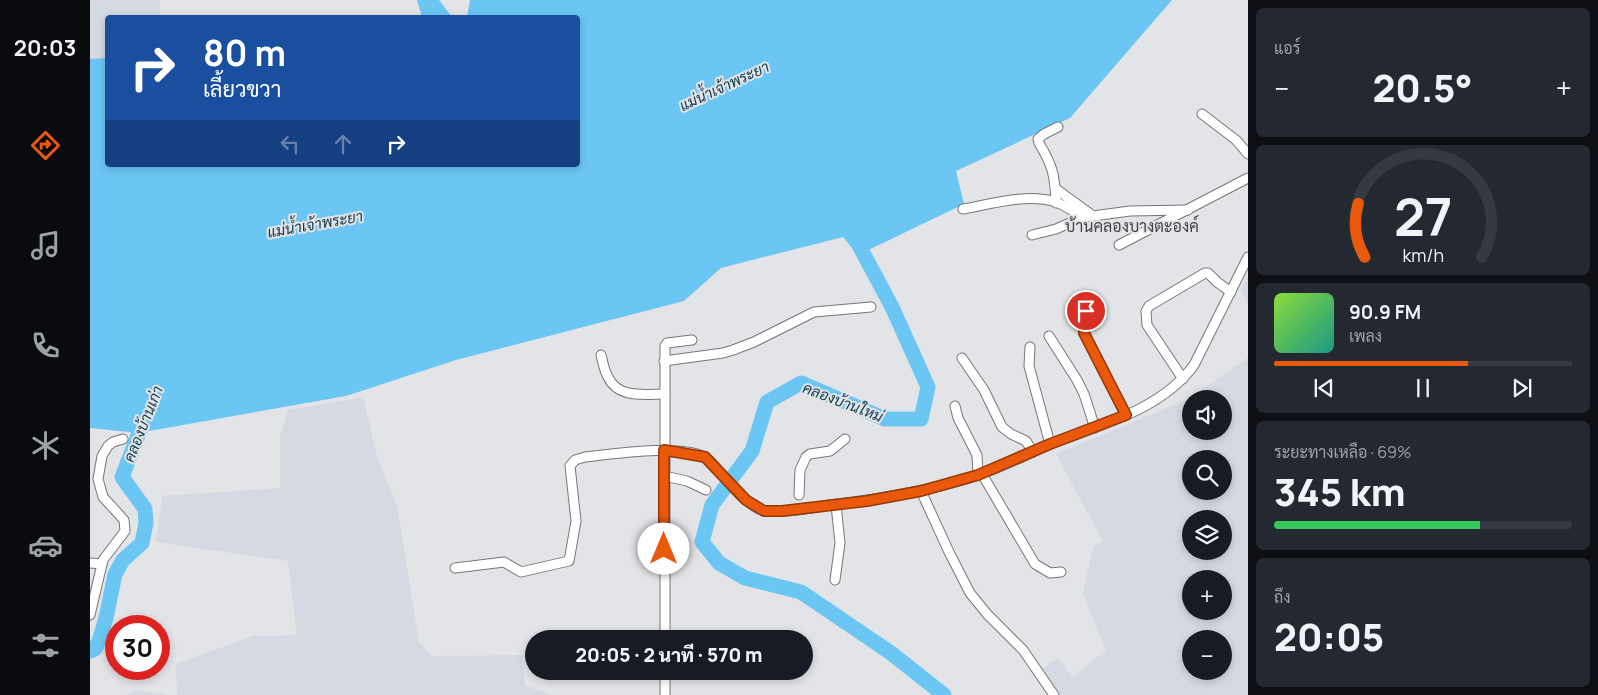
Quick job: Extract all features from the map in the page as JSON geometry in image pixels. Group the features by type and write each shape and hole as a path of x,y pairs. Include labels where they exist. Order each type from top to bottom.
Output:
{"street":[{"path":"1202,114 1236,140 1248,154"},
{"path":"1056,203 1056,189 1052,168 1038,139 1058,127"},
{"path":"1119,246 1248,178"},
{"path":"1056,189 1093,216"},
{"path":"963,209 1015,200 1043,199 1056,203 1083,218"},
{"path":"1032,235 1093,216 1130,211 1188,210"},
{"path":"455,568 504,562 521,572 566,562 570,558 576,521 570,466 575,460 585,457 664,450 705,457 738,493 764,511 800,502 836,505 867,501 921,491 980,474 1050,444 1126,415 1158,399 1183,379 1194,364 1248,257"},
{"path":"1183,379 1150,331 1145,318 1146,311 1149,306 1205,273 1208,273 1231,292"},
{"path":"664,361 733,350 754,342 814,312 871,307"},
{"path":"1086,311 1083,319 1084,333 1126,415"},
{"path":"1049,336 1084,394 1095,428"},
{"path":"665,630 665,344 692,340"},
{"path":"1030,347 1029,366 1050,444"},
{"path":"600,354 608,378 617,389 632,394 665,394"},
{"path":"962,358 984,390 1002,427 1011,434 1026,441 1033,452"},
{"path":"955,406 958,418 977,455 980,474 1035,564 1050,574 1061,572"},
{"path":"90,615 103,560 125,531 124,520 103,497 98,479 102,456 108,446 113,442 123,439"},
{"path":"800,502 800,470 806,457 810,454 830,450 845,439"},
{"path":"664,476 681,480 706,490"},
{"path":"921,491 970,593 987,614 1023,650 1054,695"},
{"path":"836,505 840,543 836,575"},
{"path":"90,563 102,564"},
{"path":"665,680 666,695"}],"shaded area":[{"path":"90,0 160,0 160,15 105,15 105,58 90,59"},
{"path":"1248,275 1248,304 1241,289"},
{"path":"1248,358 1248,695 1060,695 1042,669 1058,658 1072,677 1106,650 1083,594 1093,547 1103,541 1056,454 1182,402 1182,440 1232,440 1232,390 1202,390"},
{"path":"363,397 378,460 397,506 419,642 432,656 522,655 525,686 553,695 177,695 176,664 253,636 297,635 288,561 156,542 162,496 280,488 280,436 288,410"},
{"path":"139,690 169,695 126,695"}],"water":[{"path":"417,0 439,0 450,15 421,15"},
{"name":"แม่น้ำเจ้าพระยา","path":"470,0 1172,0 1070,118 956,171 964,204 858,255 843,237 721,268 684,301 456,360 346,396 138,433 90,428 90,59 105,58 105,167 580,167 580,15 467,15"}],"waterway":[{"name":"คลองบ้านใหม่","path":"854,236 892,307 928,387 921,419 885,419 801,383 767,402 752,451 712,505 702,542 719,563 745,578 801,592 891,653 944,695"},
{"name":"คลองบ้านเก่า","path":"90,651 95,649 99,641 115,574 123,560 142,543 146,523 145,509 122,477 146,415"}],"district":[{"name":"บ้านคลองบางตะองค์","path":"1132,226"}],"route":[{"path":"664,549 664,450 705,457 746,500 764,511 782,511 867,501 921,491 978,475 1050,444 1126,415 1084,333 1082,325 1086,311"}]}
